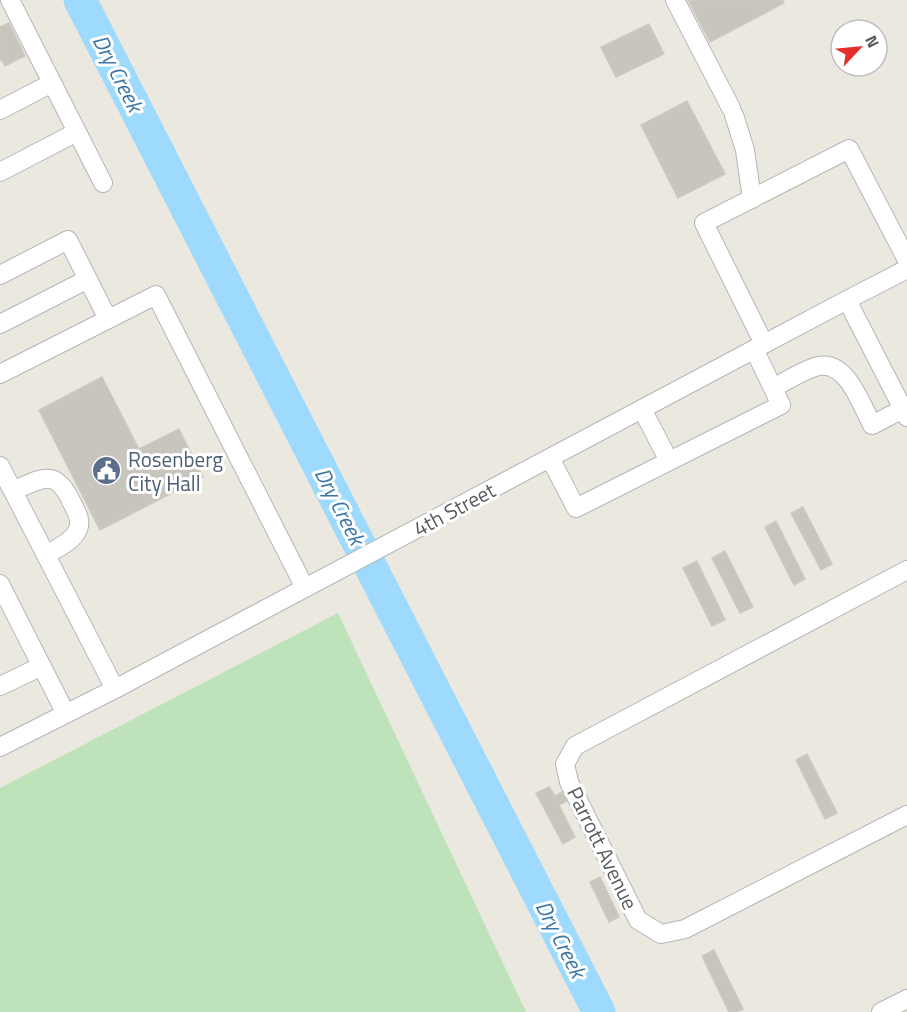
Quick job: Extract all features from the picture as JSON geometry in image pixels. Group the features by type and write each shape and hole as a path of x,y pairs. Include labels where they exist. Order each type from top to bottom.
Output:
{"street":[{"path":"10,0 103,183"},
{"path":"675,0 732,112 745,150 752,199"},
{"path":"0,110 52,83"},
{"path":"0,172 77,132"},
{"path":"550,458 576,508 781,405 759,347 704,223 849,149 907,260"},
{"path":"0,275 68,240 108,319"},
{"name":"4th Street","path":"0,747 907,270"},
{"path":"0,324 88,279"},
{"path":"0,374 156,295 305,588"},
{"path":"773,388 817,366 832,367 844,374 872,425 905,413 847,300"},
{"path":"642,409 669,461"},
{"path":"0,465 115,688"},
{"path":"13,491 40,478 58,481 67,491 79,518 78,528 71,539 46,555"},
{"name":"Parrott Avenue","path":"907,570 575,746 566,764 569,782 639,920 661,934 685,928 907,815"},
{"path":"0,584 66,714"},
{"path":"0,686 42,666"},
{"path":"881,1012 907,999"}],"green space":[{"path":"338,613 526,1012 0,1012 0,788"}],"building":[{"path":"688,0 783,0 784,3 710,42"},
{"path":"9,23 25,56 5,66 2,60 0,61 0,27"},
{"path":"649,24 664,54 616,77 601,47"},
{"path":"687,101 725,174 678,198 641,125"},
{"path":"102,377 139,449 179,429 203,477 100,530 39,410"},
{"path":"803,507 832,564 821,570 791,513"},
{"path":"776,521 805,579 794,585 765,527"},
{"path":"725,551 753,607 740,613 712,558"},
{"path":"697,561 725,620 712,626 683,568"},
{"path":"807,754 837,813 825,819 796,760"},
{"path":"549,787 555,796 562,792 567,801 559,805 575,837 563,844 536,793"},
{"path":"600,877 619,917 609,922 590,882"},
{"path":"714,950 743,1009 736,1012 729,1012 702,956"}],"waterway":[{"name":"Dry Creek","path":"80,0 599,1012"}],"place":[{"name":"Rosenberg City Hall","path":"107,471"}]}
